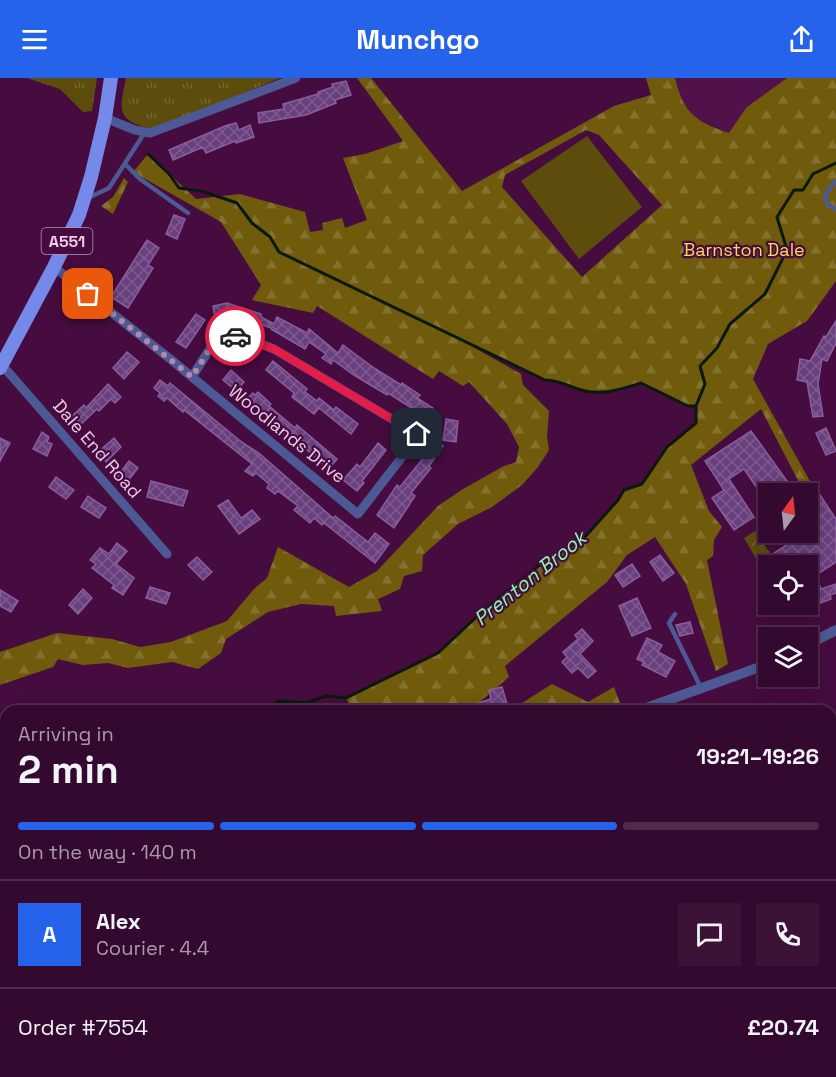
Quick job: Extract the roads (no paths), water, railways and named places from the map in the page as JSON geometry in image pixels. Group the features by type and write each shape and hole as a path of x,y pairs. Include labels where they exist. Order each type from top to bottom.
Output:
{"main road":[{"name":"A551","path":"1,366 54,267 84,200 92,177 111,78"}],"street":[{"path":"105,118 150,133 296,78"},
{"name":"Woodlands Drive","path":"54,267 358,514 417,434 274,349 237,335 216,339 192,377"},
{"name":"Dale End Road","path":"1,366 167,554"},
{"path":"818,639 836,630"},
{"path":"654,705 758,668"}],"lane":[{"path":"84,200 109,188 146,132"},
{"path":"124,164 140,179 188,213"},
{"path":"836,181 825,194 827,204 836,209"},
{"path":"675,614 669,623 701,688"}],"waterway":[{"path":"148,154 169,174 179,188 202,191 237,203 252,223 270,237 279,252 545,380 589,392 611,391 641,383 688,406 696,406"},
{"name":"Prenton Brook","path":"273,705 279,701 306,703 326,696 346,698 438,653 486,608 541,564 584,538 624,490 642,484 667,447 696,423 696,406 705,384 700,366 717,348 730,324 765,294 787,250 777,217 794,190 803,190 813,174 836,163"}],"park label":[{"name":"Barnston Dale","path":"744,250"}]}
